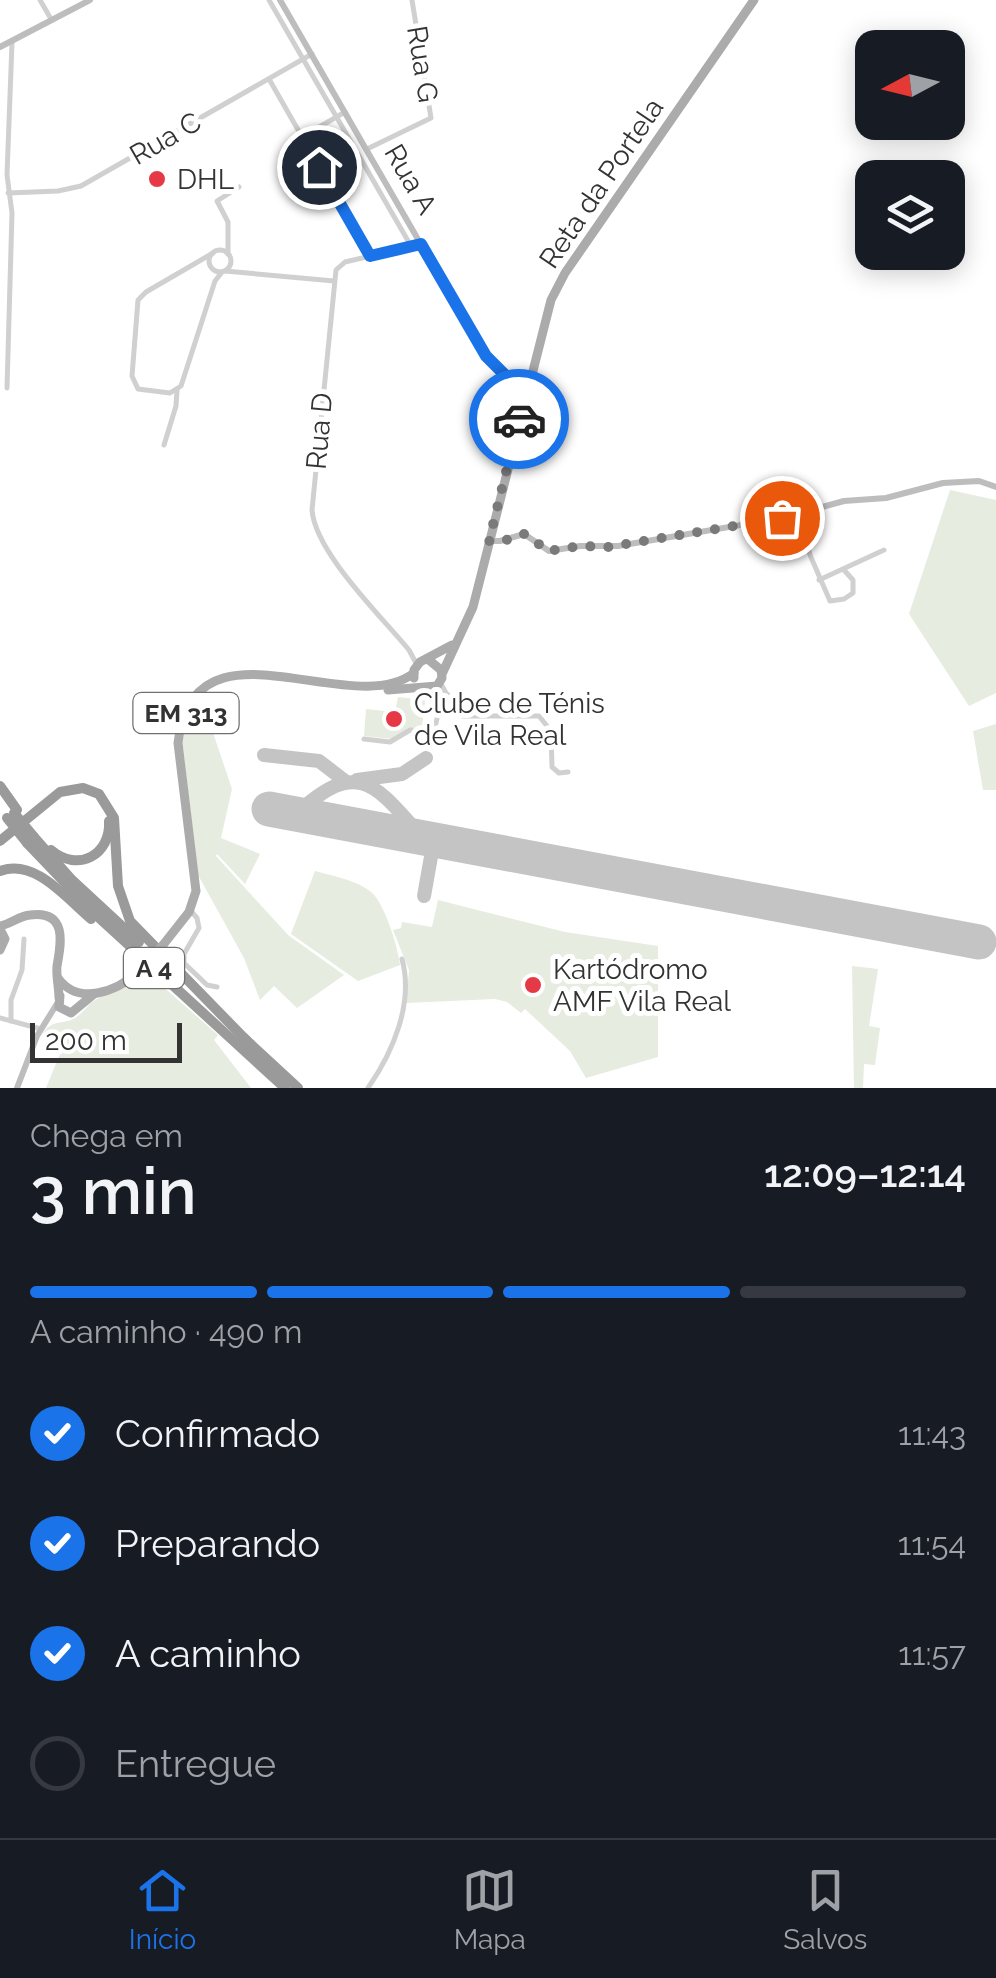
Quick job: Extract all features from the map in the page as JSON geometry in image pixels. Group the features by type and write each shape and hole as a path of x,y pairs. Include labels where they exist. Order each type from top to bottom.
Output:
{"highway":[{"path":"0,844 60,792 82,788 102,797 114,818 118,886 130,921 243,1043"},
{"name":"A 4","path":"0,790 10,812 64,885 298,1088"},
{"path":"0,844 50,804 68,795 95,799 106,811 109,822 103,848 93,857 79,862 58,856 32,838"},
{"path":"0,871 21,868 41,877 243,1043"},
{"name":"A 4","path":"243,1043 285,1088"}],"main road":[{"name":"Reta da Portela","path":"441,678 471,612 544,321 562,278 754,0"},
{"name":"EM 313","path":"371,686 399,683 455,643"},
{"path":"421,665 440,666 441,678 425,688 421,665"},
{"name":"EM 313","path":"190,910 196,883 178,742 182,722 196,698 218,680 243,674 389,690 425,688"},
{"path":"2,948 4,926 24,916 48,918 57,926 63,943 59,999 61,1010 67,1014 94,994 122,985 138,972 190,910"},
{"path":"58,978 80,1004"},
{"path":"59,999 73,992 94,994"}],"street":[{"path":"40,0 53,21"},
{"path":"0,47 90,0"},
{"path":"269,0 411,246"},
{"name":"Rua A","path":"280,0 484,352 516,383"},
{"name":"Rua G","path":"368,149 426,122 432,115 412,0"},
{"path":"7,388 12,43"},
{"name":"Rua C","path":"8,192 58,191 81,186 312,54"},
{"path":"269,79 370,256"},
{"path":"302,137 345,112"},
{"path":"227,241 216,252 144,293 137,304 134,384 144,392 170,393 184,380 215,281 230,257 228,222 217,201 240,187"},
{"path":"200,261 223,272 334,281 342,264 421,244"},
{"path":"216,252 230,257 246,271"},
{"path":"215,281 212,267 216,252"},
{"name":"Rua D","path":"334,281 312,510 314,524 328,552 421,665"},
{"path":"522,406 516,383 528,384"},
{"path":"164,445 177,404 177,390"},
{"path":"489,541 500,542 524,534 549,551 580,546 614,547 802,514 842,502 878,500 948,482 982,481 996,488"},
{"path":"802,514 820,580 830,600 844,599 853,593 852,578 844,570"},
{"path":"820,580 884,550"},
{"path":"441,678 446,692 472,716"},
{"path":"425,688 442,696 458,714 539,716 550,731 552,767 568,772"},
{"path":"364,739 388,742 410,730 434,732 442,696"},
{"path":"190,910 199,928 184,963 206,984 217,987"},
{"path":"11,1021 10,1000 22,970 24,939"},
{"path":"368,1088 386,1060 398,1028 406,989 402,959"},
{"path":"18,1088 59,999"},
{"path":"0,1018 44,1025 56,1015 67,1014"}],"shaded area":[{"path":"950,490 996,500 996,693 969,706 909,614"},
{"path":"201,697 232,789 221,838 260,854 245,884 216,856 288,935 344,975 297,1008 274,986 260,1000 244,958 198,875 182,739 192,708"},
{"name":"Clube de Ténis de Vila Real","path":"398,697 425,700 422,729 408,728 393,739 364,736 366,709 395,712"},
{"path":"996,724 996,790 983,790 973,731"},
{"path":"315,871 355,883 375,896 391,929 400,965 358,981 291,934"},
{"name":"Kartódromo AMF Vila Real","path":"438,900 565,932 658,946 658,1057 586,1078 570,1051 525,1009 521,1013 507,1002 495,999 406,1003 409,970 393,930 401,928 402,922 432,927"},
{"path":"852,966 878,969 869,1026 880,1028 875,1065 864,1064 863,1088 854,1088"},
{"path":"145,971 218,1035 214,1040 251,1088 46,1088 65,1042 43,1033 52,1025 74,1019 97,999"}],"taxiway":[{"path":"264,755 319,761 345,781"},
{"path":"357,780 402,774 426,758"},
{"path":"296,814 335,786 365,784 391,803 422,837"},
{"path":"424,896 434,840"}],"runway":[{"path":"269,809 979,942"}],"way so far":[{"path":"519,419 489,541 500,542 524,534 549,551 608,547 782,518"}],"place":[{"name":"DHL","path":"157,179"},
{"name":"Clube de Ténis de Vila Real","path":"394,719"},
{"name":"Kartódromo AMF Vila Real","path":"533,985"}],"route":[{"path":"319,167 370,256 421,244 486,356 526,389 519,419"}]}
